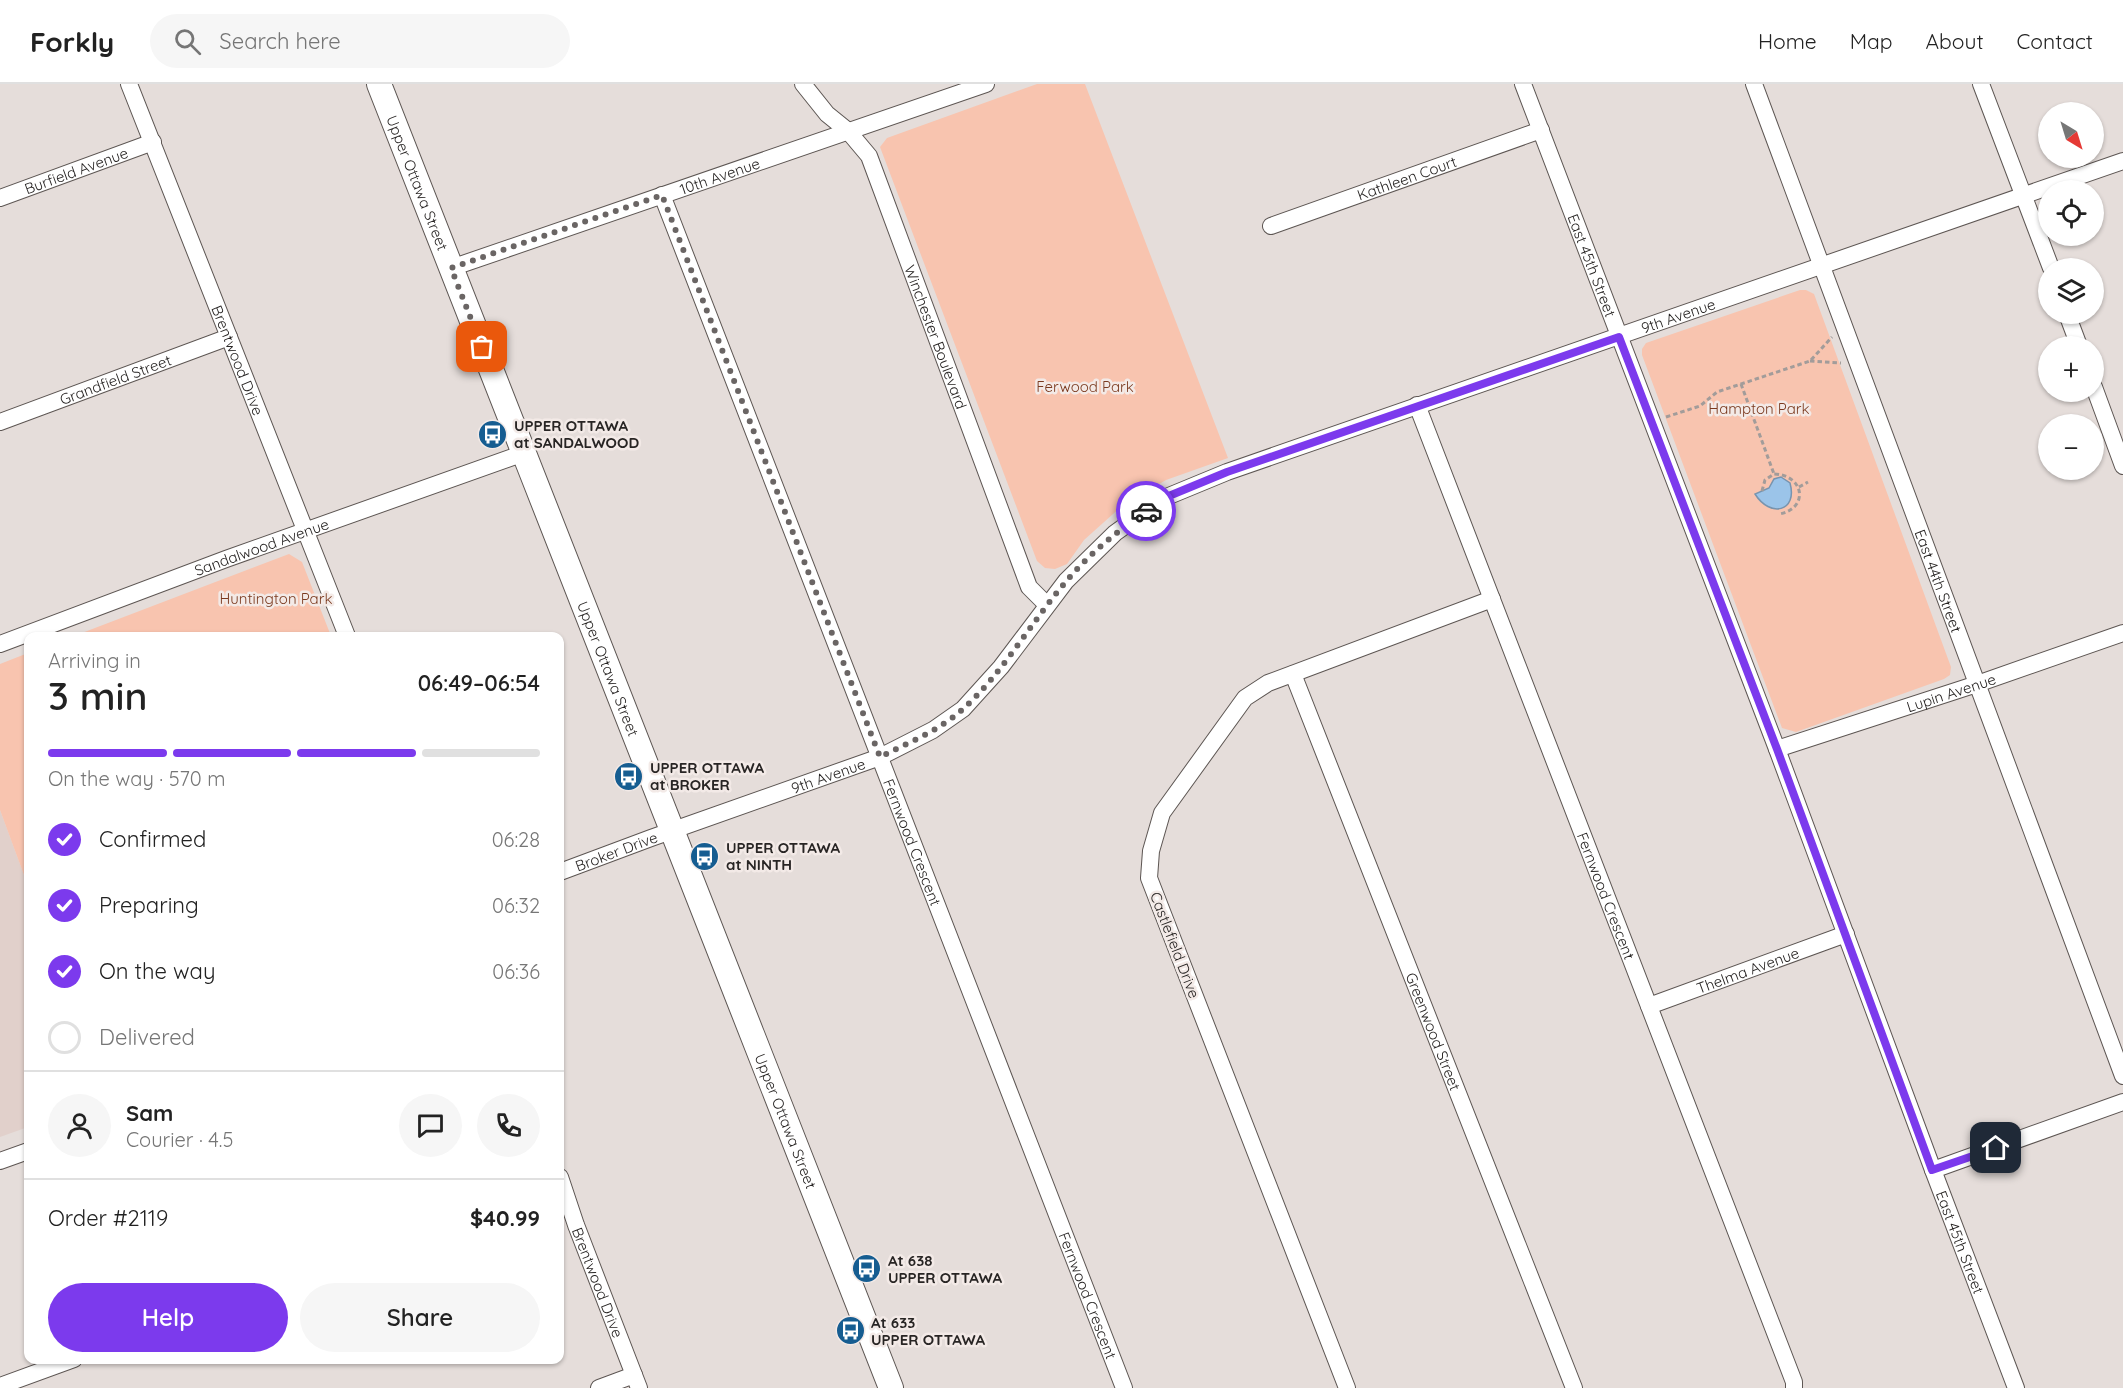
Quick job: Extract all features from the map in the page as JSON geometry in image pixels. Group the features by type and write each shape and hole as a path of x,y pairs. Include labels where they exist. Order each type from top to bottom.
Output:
{"main road":[{"name":"Upper Ottawa Street","path":"379,84 891,1388"}],"street":[{"name":"Brentwood Drive","path":"129,84 345,632"},
{"name":"Winchester Boulevard","path":"803,84 827,114 848,131 869,156 1029,587 1047,605"},
{"name":"10th Avenue","path":"451,268 986,84"},
{"name":"East 45th Street","path":"1523,84 1777,749 1932,1170 2016,1388"},
{"name":"East 44th Street","path":"1754,84 2123,1076"},
{"path":"1981,84 2046,258"},
{"name":"Kathleen Court","path":"1271,226 1541,130"},
{"name":"Burfield Avenue","path":"0,198 153,142"},
{"name":"9th Avenue","path":"672,830 880,757 933,730 963,709 1001,667 1066,581 1115,533 1164,498 1227,472 1417,405 2123,161"},
{"name":"Fernwood Crescent","path":"662,195 1124,1388"},
{"name":"Grandfield Street","path":"0,422 229,337"},
{"path":"2100,402 2123,466"},
{"name":"Fernwood Crescent","path":"1417,405 1790,1370 1794,1388"},
{"name":"Sandalwood Avenue","path":"32,632 524,453"},
{"name":"Castlefield Drive","path":"1347,1388 1149,878 1151,851 1162,813 1245,698 1268,683 1492,600"},
{"name":"Lupin Avenue","path":"1777,749 1977,684 2123,633"},
{"name":"Sandalwood Avenue","path":"0,644 24,635"},
{"name":"Greenwood Street","path":"1293,674 1574,1388"},
{"name":"Broker Drive","path":"564,870 672,830"},
{"name":"Thelma Avenue","path":"1649,1006 1846,934"},
{"path":"1932,1170 2123,1102"},
{"path":"0,1161 24,1152"},
{"name":"Brentwood Drive","path":"564,1190 637,1381"},
{"path":"0,1386 60,1364"},
{"path":"599,1388 637,1381"}],"path":[{"path":"1810,361 1843,324"},
{"path":"1652,422 1700,406 1717,392 1810,361 1858,364"},
{"path":"1741,384 1774,474"},
{"path":"1762,491 1764,480 1774,474 1788,476 1794,480 1798,487 1799,498 1792,510 1779,514"},
{"path":"1798,487 1808,482"}],"shaded area":[{"path":"0,810 24,875 24,1128 0,1137"}],"green space":[{"name":"Ferwood Park","path":"1037,84 1085,84 1228,458 1166,480 1122,506 1084,540 1067,564 1055,569 1045,568 1037,561 880,147 887,138"},
{"name":"Hampton Park","path":"1800,290 1814,294 1951,667 1950,675 1944,679 1796,732 1782,728 1642,355 1642,349 1646,343"},
{"name":"Huntington Park","path":"289,554 302,562 329,632 84,632"},
{"path":"24,655 24,875 0,810 0,664"}],"water":[{"path":"1781,477 1790,483 1790,500 1786,506 1775,509 1761,502 1755,494 1769,488 1774,479"}],"way so far":[{"path":"482,347 451,268 662,195 880,757 933,730 963,709 1001,667 1066,581 1115,533 1146,511"}],"place":[{"name":"UPPER OTTAWA at SANDALWOOD","path":"493,434"},
{"name":"UPPER OTTAWA at BROKER","path":"629,776"},
{"name":"UPPER OTTAWA at NINTH","path":"705,856"},
{"name":"At 638 UPPER OTTAWA","path":"867,1269"},
{"name":"At 633 UPPER OTTAWA","path":"850,1331"}],"route":[{"path":"1146,511 1164,498 1227,472 1619,337 1777,749 1932,1170 1996,1148"}]}
